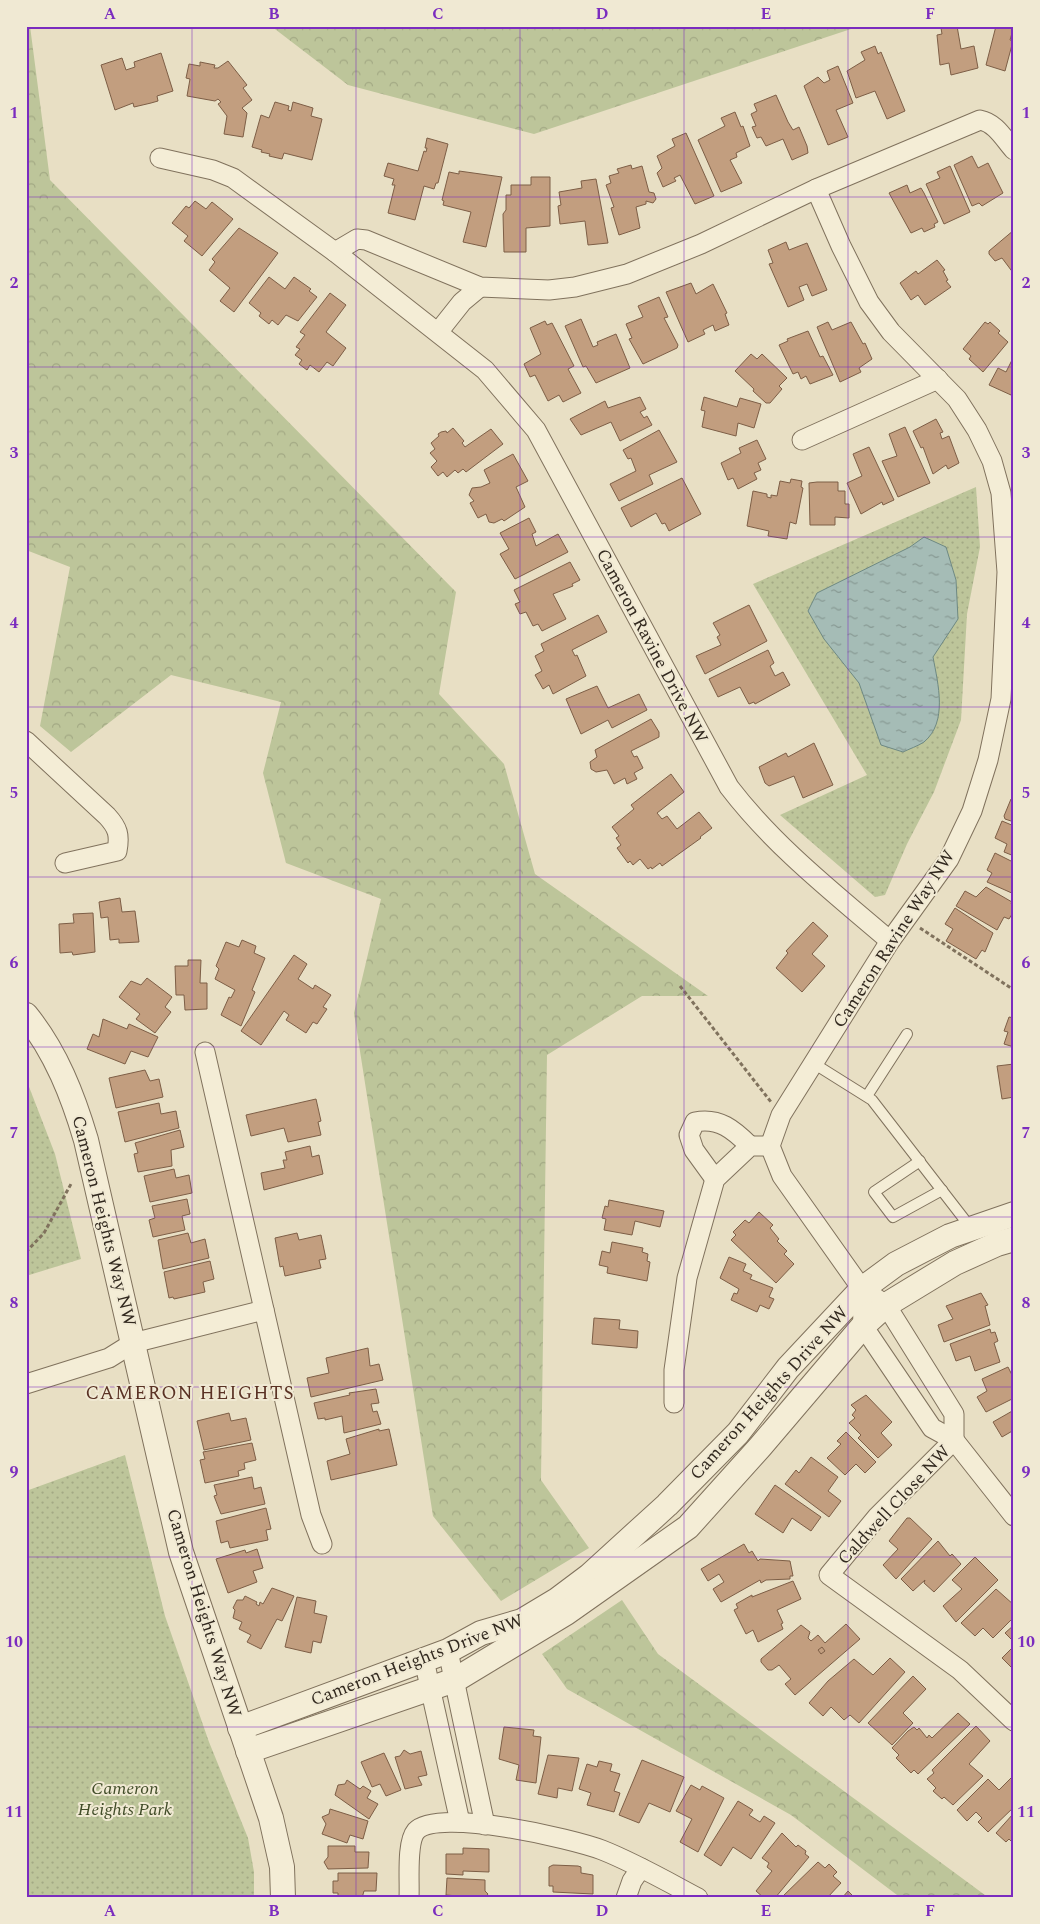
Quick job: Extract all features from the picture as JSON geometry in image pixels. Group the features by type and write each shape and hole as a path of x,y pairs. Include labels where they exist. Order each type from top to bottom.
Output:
{"street":[{"path":"335,252 357,240 366,240 480,287 549,290 575,287 627,274 701,244 816,189 980,120 988,122 995,127 1014,150"},
{"name":"Cameron Ravine Drive NW","path":"160,158 213,170 233,178 335,252 439,331 486,370 536,430 729,787 751,816 780,844 890,941"},
{"name":"Cameron Ravine Way NW","path":"770,1146 781,1115 813,1063 890,941 908,919 949,859 972,811 1007,699 1007,493 977,430 957,399 892,332 869,302 841,246 816,189"},
{"path":"439,331 462,302 480,287"},
{"path":"802,440 938,379"},
{"path":"26,741 115,824 120,836 117,851 66,863"},
{"name":"Cameron Heights Way NW","path":"26,1015 58,1066 76,1106 86,1140 181,1552 271,1818 282,1867 283,1898"},
{"path":"205,1052 311,1514 322,1544"},
{"path":"715,1179 694,1150 689,1135 695,1122 708,1119 724,1124 737,1133 750,1146"},
{"path":"674,1403 674,1370 687,1278 715,1179 750,1146 770,1146 782,1176 862,1289 863,1326 932,1428 954,1440 1014,1516"},
{"name":"Cameron Heights Drive NW","path":"596,1582 667,1505 738,1433 788,1368 862,1289 896,1264 950,1236 1014,1214"},
{"name":"Cameron Heights Drive NW","path":"248,1751 455,1680 523,1630 596,1582 688,1527 760,1447 863,1326 886,1305 955,1264 997,1244 1014,1239"},
{"name":"Caldwell Close NW","path":"862,1289 886,1305 954,1414 954,1440 877,1517 829,1575 960,1670 1014,1721"},
{"path":"26,1384 109,1358 133,1343 264,1310"},
{"name":"Cameron Heights Drive NW","path":"240,1728 448,1651 481,1633 523,1630"},
{"path":"448,1651 485,1825"},
{"path":"424,1660 460,1822"},
{"path":"409,1898 411,1840 418,1829 440,1822 485,1825 575,1842 641,1868 698,1898"},
{"path":"626,1898 632,1881 641,1868"}],"lane":[{"path":"867,1096 906,1034"},
{"path":"813,1063 872,1100 972,1228"},
{"path":"920,1161 874,1192 893,1218 942,1190"}],"path":[{"path":"908,919 1014,990"},
{"path":"680,986 781,1115"},
{"path":"26,1252 44,1232 71,1184"}],"green space":[{"path":"26,26 30,26 50,180 456,592 439,694 504,764 535,874 708,996 642,996 547,1055 541,1480 589,1548 501,1601 433,1516 354,1013 381,899 286,863 263,773 281,702 171,675 71,752 40,726 70,567 26,550"},
{"path":"271,26 860,26 534,134 348,85"},
{"path":"976,487 980,547 967,614 961,720 934,792 907,844 885,895 875,897 780,815 867,775 753,584"},
{"path":"26,1079 55,1154 81,1259 26,1276"},
{"name":"Cameron Heights Park","path":"125,1455 165,1616 209,1742 248,1838 254,1872 254,1898 26,1898 26,1491"},
{"path":"622,1600 658,1654 989,1898 901,1898 791,1815 567,1689 542,1654"}],"water":[{"path":"924,537 946,547 956,580 958,619 933,657 939,690 939,713 936,724 924,742 903,752 881,745 859,683 824,639 808,611 817,593 910,547"}],"building":[{"path":"957,26 961,49 974,46 978,68 951,75 949,63 940,65 937,35 942,34 941,28"},
{"path":"996,26 1014,26 1010,40 1013,41 1005,71 986,65"},
{"path":"875,46 878,54 881,52 905,111 887,119 875,91 856,98 847,71 865,60 861,52"},
{"path":"161,53 173,91 157,96 158,101 134,107 133,103 115,110 101,65 122,58 126,70 135,67 134,62"},
{"path":"228,61 247,85 243,88 252,100 242,108 247,113 243,137 224,134 227,116 218,104 221,102 218,99 215,101 187,96 190,79 186,78 189,64 200,66 200,62 215,65 214,68 218,68"},
{"path":"838,66 853,103 836,110 848,137 828,145 804,86 818,77 824,83 830,80 827,71"},
{"path":"776,95 788,122 793,130 799,127 807,146 808,153 792,160 783,139 766,146 761,137 757,138 752,127 756,126 751,114 757,111 754,104"},
{"path":"275,102 289,106 288,110 291,111 293,102 313,108 311,116 322,119 312,160 284,153 282,159 269,156 270,154 252,147 261,115 269,118"},
{"path":"735,112 741,127 743,126 750,146 736,153 737,157 730,160 742,183 721,192 698,140 725,126 721,118"},
{"path":"686,133 714,196 695,204 680,175 674,178 676,181 663,187 657,173 662,168 657,156 675,146 672,139"},
{"path":"427,138 448,144 438,183 436,183 434,189 424,186 415,220 388,213 395,185 392,185 394,179 384,176 388,163 418,171 424,151 426,152"},
{"path":"972,156 978,168 988,163 1003,193 982,206 979,203 972,206 954,165"},
{"path":"631,165 632,169 642,166 649,192 654,193 656,199 653,203 646,201 646,204 636,207 640,228 619,235 611,208 614,207 606,185 611,183 609,176 619,173 617,169"},
{"path":"950,166 970,212 944,224 926,184 940,178 937,172"},
{"path":"459,171 502,177 486,247 463,242 471,212 443,205 444,201 442,200 449,172 459,174"},
{"path":"531,177 550,177 550,226 526,228 526,252 504,252 503,214 506,210 506,195 511,195 511,185 531,185"},
{"path":"596,179 608,243 588,245 585,221 560,224 558,206 561,205 559,192 582,188 581,181"},
{"path":"907,185 910,193 921,188 938,222 934,224 935,227 924,232 922,228 911,233 889,193"},
{"path":"195,201 206,209 212,202 233,219 202,256 184,241 188,236 172,223 186,206 189,208"},
{"path":"239,228 278,253 234,312 220,301 230,288 209,270 215,262 212,259"},
{"path":"1014,230 1014,274 1002,258 995,261 989,254 989,251"},
{"path":"786,242 789,250 807,243 827,290 812,296 807,284 799,287 804,300 788,307 769,264 773,263 768,250"},
{"path":"937,260 945,270 943,271 948,280 946,281 951,287 925,305 918,295 911,300 900,283 916,271 918,274"},
{"path":"269,277 285,289 294,277 311,289 309,291 317,297 298,321 286,315 278,325 272,320 269,324 259,316 261,313 249,303"},
{"path":"691,283 696,294 713,284 727,313 725,314 729,325 715,331 713,325 703,330 705,334 688,342 666,292"},
{"path":"330,293 346,305 326,332 346,348 333,366 327,362 319,372 310,365 307,370 299,364 302,360 295,355 300,349 296,347 305,335 300,332"},
{"path":"659,297 668,317 664,318 678,345 677,348 643,364 629,339 632,338 626,324 643,317 638,306"},
{"path":"581,319 593,347 598,345 597,342 616,334 630,368 596,383 586,366 583,367 565,326"},
{"path":"545,321 547,325 552,323 574,366 568,369 581,393 563,402 559,395 548,401 535,375 530,377 524,364 541,354 530,328"},
{"path":"828,322 832,330 851,322 863,344 865,343 872,359 859,368 861,372 840,382 817,327"},
{"path":"985,322 988,324 990,322 1008,342 983,372 969,359 971,356 963,349"},
{"path":"808,331 820,357 823,356 833,375 810,384 806,376 801,379 798,372 793,374 779,345 788,341 787,339"},
{"path":"751,354 757,359 762,354 787,378 779,386 782,389 770,403 766,403 735,371"},
{"path":"1014,356 1014,390 1011,395 989,385 998,368 1006,372"},
{"path":"640,397 646,409 640,412 644,418 647,416 652,425 620,441 611,422 581,435 570,419 605,401 608,408"},
{"path":"704,397 737,407 740,398 761,404 754,428 738,423 736,436 702,427 705,411 701,410"},
{"path":"936,419 943,432 940,433 942,439 949,436 959,463 948,469 946,465 933,474 923,447 921,448 913,431"},
{"path":"905,427 930,483 898,497 882,461 897,456 889,434"},
{"path":"453,428 464,441 462,443 465,447 491,429 503,444 466,472 463,469 458,473 455,470 447,477 443,472 438,476 431,467 437,461 430,453 435,449 431,443 439,436 438,434 446,431 447,433"},
{"path":"659,430 677,462 649,475 653,484 619,501 610,484 636,471 631,458 628,459 623,450"},
{"path":"757,440 766,459 758,463 761,470 754,473 757,479 738,489 733,478 728,480 721,463 741,453 739,448"},
{"path":"869,447 894,500 883,505 882,502 861,514 847,483 862,476 853,454"},
{"path":"513,454 528,481 516,487 525,507 504,521 502,519 494,523 489,522 486,514 478,518 470,503 474,501 469,495 472,488 490,483 484,470"},
{"path":"682,478 701,514 669,531 665,523 662,524 656,513 631,527 621,508"},
{"path":"791,479 802,481 801,487 803,488 796,524 790,522 787,539 768,536 769,531 747,526 753,491 767,494 767,497 771,498 771,495 777,496 780,481 790,483"},
{"path":"838,482 838,491 845,491 845,504 849,504 849,518 835,517 835,525 810,525 809,483"},
{"path":"529,518 536,532 532,534 536,546 558,534 568,552 515,579 500,554 509,549 500,533"},
{"path":"570,562 580,580 572,584 573,586 553,594 566,619 542,631 538,624 533,626 526,612 520,614 515,604 520,602 514,590"},
{"path":"749,605 767,641 705,674 696,656 721,645 717,637 720,635 713,623"},
{"path":"598,615 607,632 572,650 575,656 577,655 586,676 553,694 549,685 543,689 535,675 542,671 535,656 544,651 541,644"},
{"path":"768,650 774,663 770,666 775,676 783,672 790,685 755,704 754,702 749,704 740,687 718,697 709,679"},
{"path":"597,686 608,708 639,694 647,710 612,728 608,720 581,734 566,699"},
{"path":"651,719 659,732 659,737 631,751 634,757 637,756 643,768 634,773 637,779 627,784 625,778 614,784 607,770 596,772 591,769 590,762 597,757 595,750"},
{"path":"814,743 833,785 803,798 794,776 769,786 765,783 759,767 786,753 788,757"},
{"path":"671,774 684,792 657,813 662,819 667,816 677,829 699,812 712,828 662,866 660,863 652,869 651,867 648,869 640,859 633,865 630,861 628,863 617,848 621,845 616,838 619,836 612,827 634,809 631,805"},
{"path":"1011,799 1014,800 1014,822 1005,819 1004,816"},
{"path":"1002,821 1014,826 1014,856 1004,852 1007,844 995,838"},
{"path":"995,853 1013,862 1014,894 987,882 992,873 987,870"},
{"path":"986,887 1014,905 1014,911 1009,919 1004,917 997,930 956,906 965,891 976,897"},
{"path":"120,898 122,912 135,911 139,942 119,943 119,939 110,940 108,917 101,918 99,902"},
{"path":"955,908 993,933 985,952 982,950 976,959 946,941 953,929 945,924"},
{"path":"93,913 95,952 73,955 72,952 60,953 59,924 74,923 73,914"},
{"path":"813,922 828,936 812,954 825,966 802,992 776,968 788,953 786,951"},
{"path":"242,940 256,946 254,953 265,958 252,990 255,992 241,1026 221,1015 229,997 231,998 235,990 215,979 219,969 216,966 226,942 239,947"},
{"path":"294,955 307,964 298,979 313,989 315,985 331,995 323,1007 327,1009 317,1024 313,1022 306,1033 286,1020 289,1015 284,1011 261,1045 241,1031"},
{"path":"188,960 201,960 200,983 207,983 207,1009 185,1010 184,995 176,995 175,966 188,966"},
{"path":"147,978 172,997 165,1007 171,1012 155,1033 136,1019 140,1014 119,997 131,981 141,985"},
{"path":"1009,1017 1014,1018 1014,1047 1004,1044 1008,1032 1004,1031"},
{"path":"103,1019 127,1029 129,1024 158,1037 148,1057 131,1051 125,1064 87,1049 93,1034 99,1037"},
{"path":"1014,1064 1014,1097 1002,1099 997,1066"},
{"path":"145,1070 150,1081 159,1079 163,1097 116,1108 109,1078"},
{"path":"316,1099 321,1121 318,1122 321,1135 288,1142 284,1128 251,1136 246,1115"},
{"path":"159,1103 161,1114 176,1111 179,1128 125,1142 118,1112"},
{"path":"180,1130 184,1147 171,1150 172,1166 138,1172 134,1154 138,1153 135,1143"},
{"path":"310,1146 312,1157 319,1155 323,1174 264,1190 261,1173 285,1168 283,1160 287,1160 285,1152"},
{"path":"174,1169 176,1178 189,1175 192,1193 150,1202 144,1176"},
{"path":"187,1199 190,1214 182,1216 185,1230 153,1237 149,1220 155,1218 152,1206"},
{"path":"609,1200 664,1211 660,1227 635,1221 632,1235 604,1230 606,1219 602,1218 605,1206 608,1207"},
{"path":"759,1212 773,1225 770,1228 779,1239 777,1241 787,1251 784,1254 794,1264 776,1283 731,1240 736,1235 733,1232 745,1220 749,1223"},
{"path":"188,1233 191,1243 205,1239 209,1258 163,1269 158,1240"},
{"path":"297,1233 299,1240 321,1235 326,1259 319,1260 321,1268 285,1276 283,1266 280,1267 275,1238"},
{"path":"612,1242 643,1248 642,1252 648,1254 647,1261 650,1262 647,1281 607,1273 608,1267 599,1265 602,1251 610,1253"},
{"path":"729,1257 746,1264 743,1271 752,1275 750,1279 773,1288 769,1297 774,1299 769,1309 760,1305 757,1312 731,1300 734,1293 737,1294 739,1289 720,1278"},
{"path":"210,1261 214,1279 203,1282 205,1292 174,1299 173,1297 169,1298 164,1272"},
{"path":"981,1293 988,1305 985,1306 990,1325 944,1342 938,1325 953,1319 946,1306"},
{"path":"594,1318 620,1320 619,1329 638,1331 637,1348 592,1344"},
{"path":"990,1329 991,1333 995,1332 998,1341 994,1343 1000,1362 975,1371 970,1356 956,1361 950,1344"},
{"path":"368,1348 370,1366 379,1364 383,1380 311,1397 307,1378 329,1373 326,1358"},
{"path":"1008,1367 1012,1375 1014,1374 1014,1398 986,1412 977,1397 987,1391 982,1379"},
{"path":"376,1389 379,1403 371,1404 373,1412 377,1411 381,1424 344,1433 342,1416 325,1420 325,1418 318,1419 314,1403 350,1395 349,1393"},
{"path":"866,1395 892,1422 881,1433 892,1445 878,1458 858,1438 861,1435 849,1423 855,1418 852,1415 856,1410 851,1405"},
{"path":"1014,1410 1014,1430 1002,1437 993,1422"},
{"path":"229,1413 231,1421 246,1418 251,1440 204,1450 197,1421"},
{"path":"379,1429 379,1431 389,1429 397,1465 331,1480 327,1461 350,1454 346,1439"},
{"path":"846,1432 876,1462 865,1473 856,1464 845,1475 827,1458 841,1444 837,1441"},
{"path":"252,1443 256,1460 244,1463 245,1469 238,1471 239,1476 205,1483 200,1460 205,1459 203,1452"},
{"path":"811,1457 838,1477 828,1491 841,1501 829,1517 785,1484 796,1470 799,1473"},
{"path":"252,1477 254,1489 261,1487 265,1504 221,1514 214,1496 217,1495 214,1485"},
{"path":"775,1485 821,1517 811,1531 792,1518 783,1533 755,1514"},
{"path":"266,1508 271,1529 266,1530 268,1540 230,1548 228,1541 221,1543 216,1521"},
{"path":"907,1518 910,1518 932,1539 896,1579 883,1565 898,1549 889,1541"},
{"path":"938,1541 950,1556 952,1554 961,1564 934,1592 924,1583 925,1580 913,1591 901,1579"},
{"path":"744,1544 749,1553 752,1551 758,1561 760,1559 790,1561 793,1576 790,1576 790,1579 766,1580 761,1583 760,1580 721,1602 713,1589 724,1582 719,1574 708,1581 701,1569"},
{"path":"257,1549 263,1568 253,1571 257,1582 228,1593 216,1559 245,1550 246,1553"},
{"path":"975,1557 998,1580 956,1622 943,1606 962,1589 952,1580"},
{"path":"793,1581 801,1599 777,1610 783,1623 781,1624 783,1629 758,1642 753,1630 746,1634 734,1610 738,1608 736,1604 752,1595 752,1597"},
{"path":"272,1588 294,1596 282,1621 277,1619 261,1649 247,1642 251,1635 239,1629 242,1622 233,1618 235,1610 233,1608 237,1600 243,1600 245,1596 257,1602 256,1604 259,1606 260,1602 263,1604"},
{"path":"996,1589 1014,1605 1014,1617 993,1638 983,1628 975,1636 961,1623"},
{"path":"297,1597 316,1601 314,1613 327,1616 321,1643 313,1641 311,1653 285,1647"},
{"path":"846,1624 860,1639 795,1695 785,1684 791,1679 779,1665 772,1670 768,1670 761,1662 761,1659 801,1625 810,1632 808,1638 811,1641 818,1635 825,1643"},
{"path":"1014,1625 1014,1642 1005,1633"},
{"path":"1014,1646 1014,1670 1002,1658"},
{"path":"822,1647 825,1651 821,1654 818,1650"},
{"path":"890,1658 905,1672 859,1723 850,1715 844,1720 831,1707 823,1716 809,1703 828,1681 854,1659 873,1675"},
{"path":"913,1676 926,1689 903,1713 913,1723 892,1745 868,1723"},
{"path":"958,1713 970,1724 918,1774 914,1770 911,1773 896,1758 899,1755 892,1748 908,1731 914,1727 917,1730 919,1728 927,1738 929,1735 932,1738"},
{"path":"976,1726 990,1741 969,1764 983,1776 953,1805 933,1791 936,1788 927,1779 934,1773 932,1770"},
{"path":"504,1727 534,1730 533,1736 541,1737 536,1783 516,1780 519,1765 499,1759"},
{"path":"404,1750 410,1754 421,1751 427,1775 418,1777 422,1785 405,1789 395,1757 400,1756"},
{"path":"384,1753 401,1790 386,1796 380,1784 372,1787 361,1762"},
{"path":"548,1755 579,1758 572,1791 558,1788 557,1798 538,1794"},
{"path":"642,1760 684,1777 670,1812 649,1803 639,1823 619,1815"},
{"path":"599,1761 612,1764 610,1771 620,1774 614,1791 620,1793 614,1812 587,1805 591,1793 579,1789 587,1764 597,1767"},
{"path":"1014,1775 1014,1807 988,1832 978,1822 982,1818 976,1812 967,1821 957,1810 988,1779 999,1790"},
{"path":"347,1780 360,1789 363,1786 371,1791 367,1798 378,1804 369,1819 335,1795 338,1785 345,1784"},
{"path":"691,1785 700,1790 702,1786 724,1798 698,1852 680,1842 692,1819 676,1811"},
{"path":"738,1801 753,1810 749,1815 760,1822 764,1816 775,1823 751,1859 733,1847 721,1866 704,1855"},
{"path":"330,1809 368,1821 363,1839 350,1835 347,1843 322,1834 326,1824 322,1817 329,1814"},
{"path":"1013,1814 1014,1844 1009,1839 1006,1842 996,1833"},
{"path":"782,1833 796,1847 798,1845 806,1851 805,1854 809,1857 775,1898 764,1898 756,1891 772,1871 767,1867 769,1863 762,1858"},
{"path":"328,1846 355,1846 355,1852 369,1852 368,1868 328,1869 324,1862 328,1857"},
{"path":"463,1848 489,1849 489,1872 463,1871 463,1875 446,1874 446,1854 463,1854"},
{"path":"818,1862 825,1868 829,1864 837,1872 833,1876 841,1883 827,1898 781,1898"},
{"path":"553,1865 578,1866 581,1867 581,1873 593,1875 593,1894 553,1892 553,1886 549,1886 549,1867"},
{"path":"338,1873 377,1873 376,1891 364,1891 362,1898 338,1898 338,1893 333,1893 333,1881 338,1881"},
{"path":"447,1878 485,1880 485,1891 488,1894 485,1898 457,1898 458,1896 446,1895"},
{"path":"848,1891 855,1898 842,1898"},
{"path":"554,1896 593,1896 593,1898"}],"district":[{"name":"CAMERON HEIGHTS","path":"190,1393"}]}
